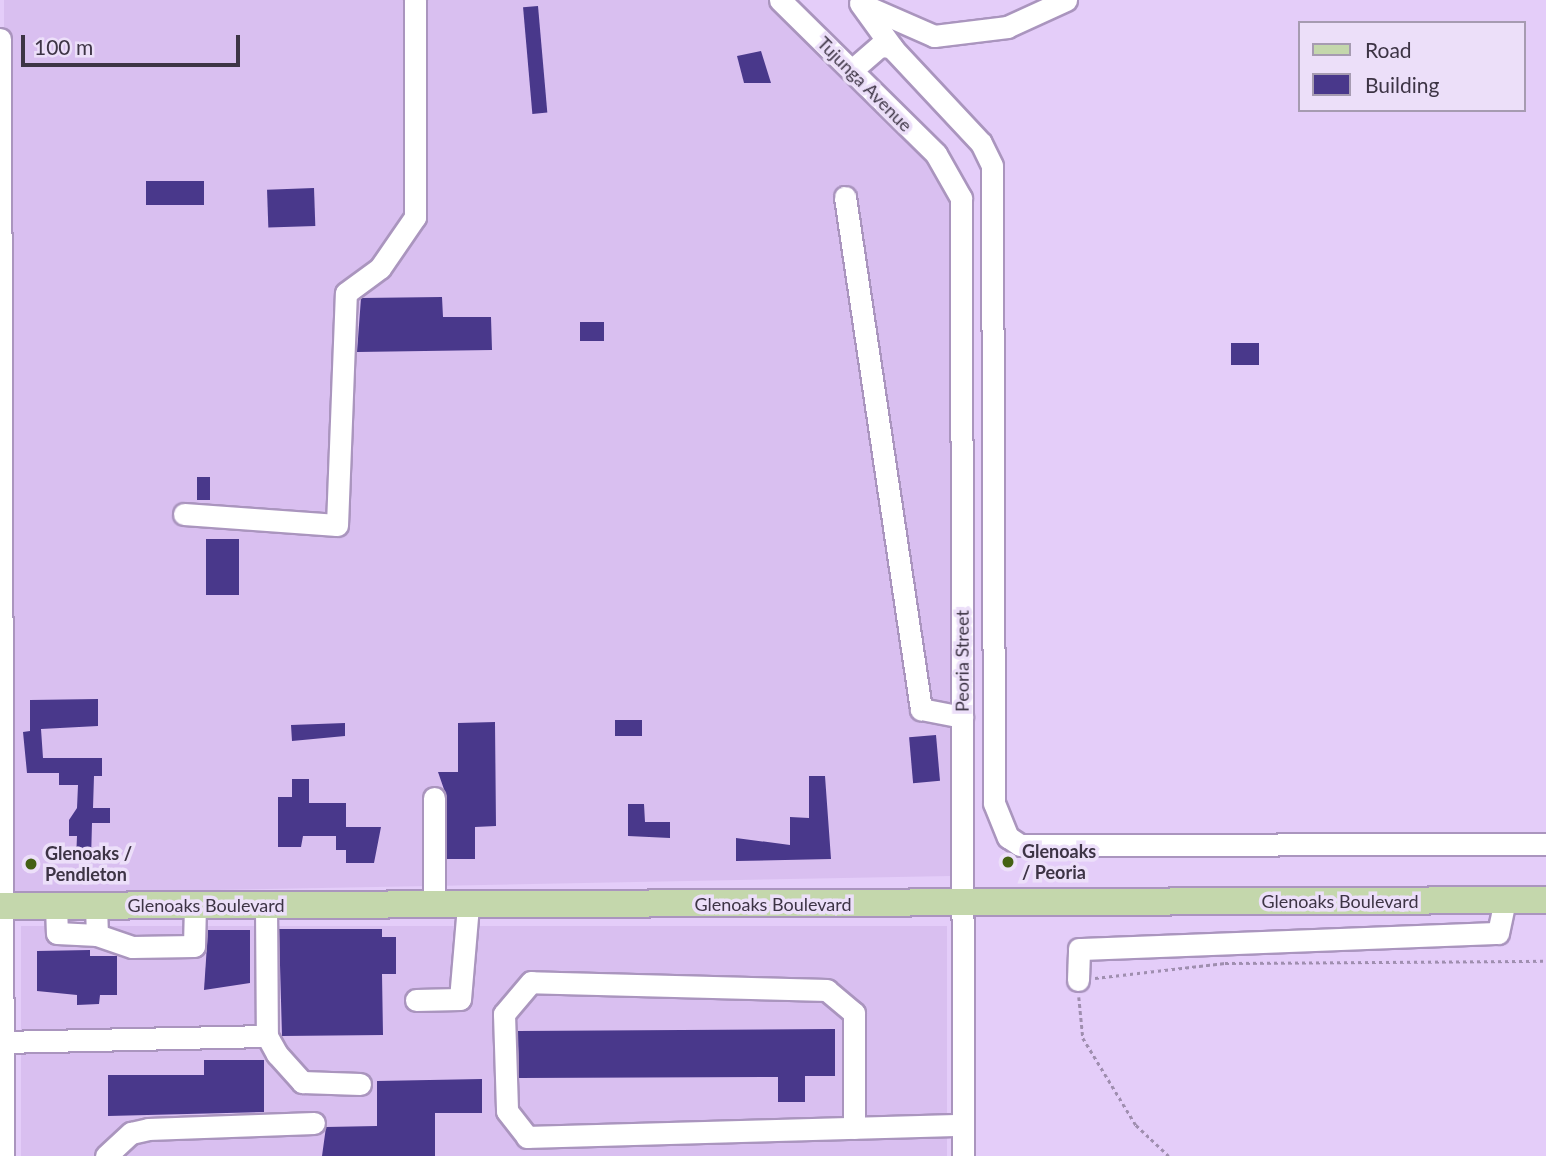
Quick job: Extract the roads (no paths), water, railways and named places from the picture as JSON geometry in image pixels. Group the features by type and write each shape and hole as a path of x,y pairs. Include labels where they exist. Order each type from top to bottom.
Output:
{"main road":[{"name":"Glenoaks Boulevard","path":"1,906 1546,900"}],"street":[{"path":"184,514 337,525 346,293 380,268 415,217 415,0"},
{"name":"Tujunga Avenue","path":"780,0 948,169"},
{"path":"858,1 934,36 1007,27 1066,0"},
{"path":"858,1 892,47 981,143 992,166 994,803 1009,837 1020,845 1546,844"},
{"path":"0,39 2,1143"},
{"path":"852,70 880,46 892,47"},
{"name":"Peoria Street","path":"948,169 961,198 963,1156"},
{"path":"845,197 921,709 962,717"},
{"path":"433,905 434,798"},
{"path":"1077,980 1079,949 1498,933 1506,900"},
{"path":"56,906 57,933 97,934 132,947 194,946 195,905"},
{"path":"266,905 267,1036 288,1074 302,1082 360,1084"},
{"path":"415,1000 460,999 468,905"},
{"path":"96,906 97,934"},
{"path":"854,1128 854,1013 827,990 531,982 504,1014 506,1111 527,1137 854,1128 963,1125"},
{"path":"2,1042 267,1036"},
{"path":"106,1156 131,1133 148,1129 314,1123"}],"place":[{"name":"Glenoaks / Peoria","path":"1008,862"},
{"name":"Glenoaks / Pendleton","path":"31,864"}]}
